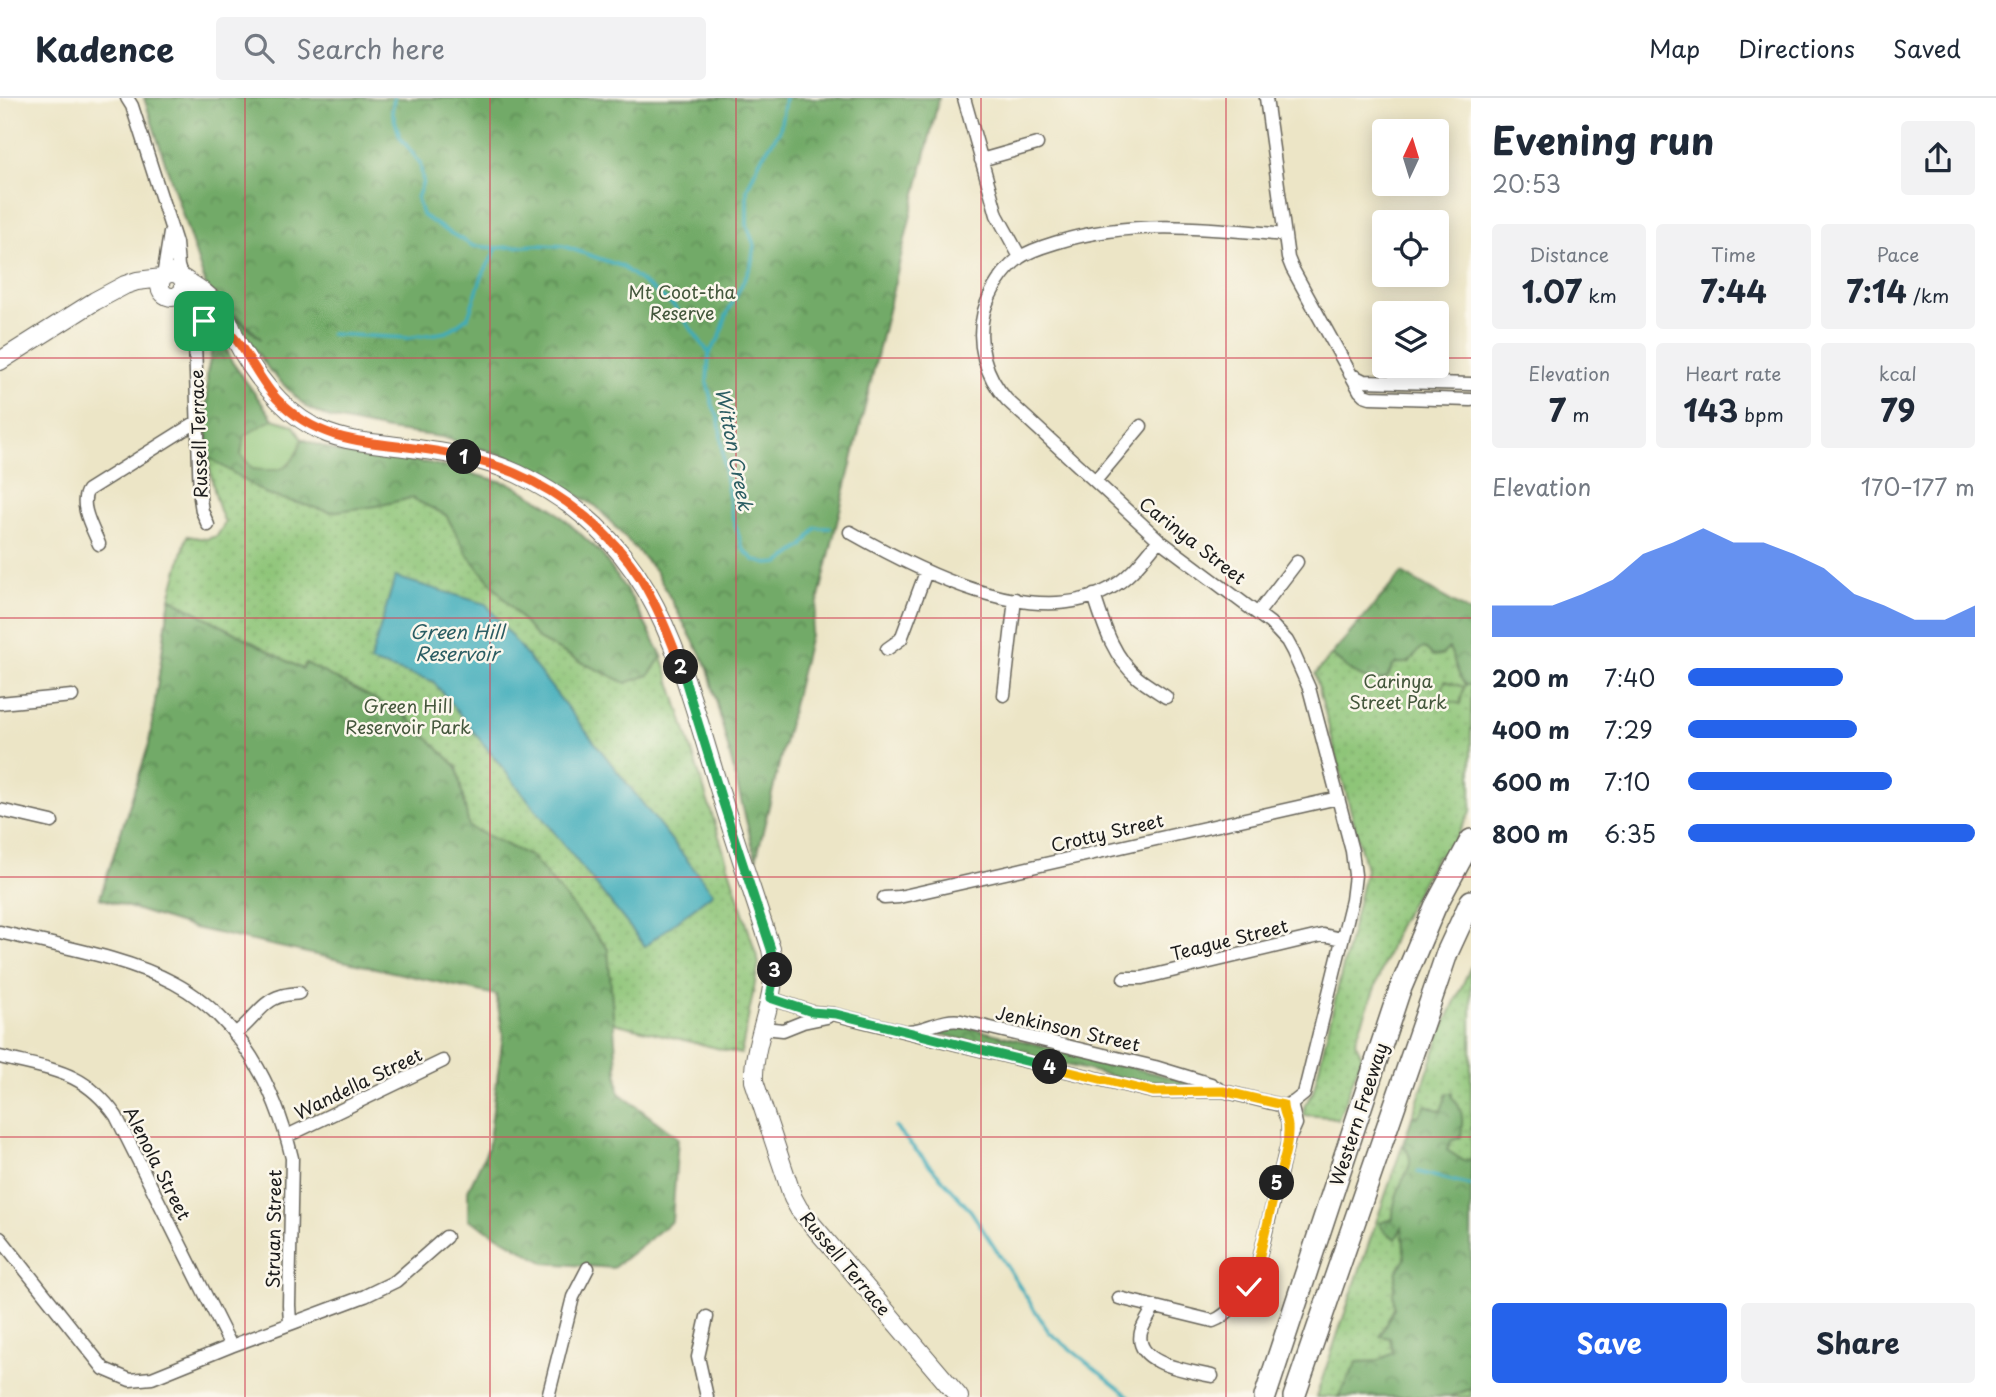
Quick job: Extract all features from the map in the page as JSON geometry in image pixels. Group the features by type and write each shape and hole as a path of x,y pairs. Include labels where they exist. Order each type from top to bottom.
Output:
{"highway":[{"name":"Western Freeway","path":"1265,1397 1399,992 1435,907 1471,840"},
{"name":"Western Freeway","path":"1294,1397 1438,978 1471,901"}],"main road":[{"path":"2,354 134,281 172,277"},
{"path":"172,277 160,288 163,293 173,296"},
{"name":"Russell Terrace","path":"172,277 202,302 237,341"},
{"name":"Russell Terrace","path":"107,295 143,292 184,296 223,312 237,341 275,398 312,426 347,439 457,455 516,473 571,506 620,552 639,576 665,625 684,672 722,800 771,949 775,973 754,1065 754,1081 793,1198 799,1209 959,1397"}],"street":[{"path":"127,98 132,106 170,229 168,257 172,277"},
{"path":"964,98 1000,223 1020,257"},
{"path":"1266,98 1292,268 1360,391 1367,397 1471,400"},
{"path":"981,160 1037,144"},
{"name":"Carinya Street","path":"1285,235 1160,228 1115,229 1039,248 1020,257 1005,272 986,304 981,337 988,371 1007,400 1159,540 1258,613 1287,641 1304,673 1352,850 1355,876 1352,900 1307,1088 1300,1098 1287,1105"},
{"path":"195,341 201,326 202,302"},
{"name":"Russell Terrace","path":"202,302 192,325 195,341 201,504 208,525"},
{"path":"1349,374 1364,381 1471,384"},
{"path":"99,544 83,502 88,489 198,421"},
{"path":"1095,481 1141,426"},
{"path":"850,532 926,572 963,585 1014,599 1056,604 1094,596 1111,588 1133,571 1159,540"},
{"path":"1258,613 1297,562"},
{"path":"887,649 901,639 926,572"},
{"path":"1094,596 1110,640 1124,663 1140,680 1166,697"},
{"path":"1004,695 1014,599"},
{"path":"0,703 72,696"},
{"name":"Crotty Street","path":"884,898 899,897 1338,798"},
{"path":"0,810 52,822"},
{"name":"Struan Street","path":"0,932 117,961 173,982 194,996 236,1033 264,1077 287,1136 292,1158 290,1323"},
{"name":"Teague Street","path":"1124,978 1142,978 1323,934 1342,939"},
{"path":"236,1033 267,1003 279,996 299,993"},
{"name":"Jenkinson Street","path":"770,998 812,1012 848,1017 1153,1092 1223,1091 1287,1105"},
{"name":"Jenkinson Street","path":"763,1028 783,1030 817,1018 848,1017"},
{"name":"Jenkinson Street","path":"902,1031 916,1031 946,1020 961,1021 1155,1067 1211,1084 1223,1091"},
{"name":"Alenola Street","path":"0,1057 61,1072 83,1082 104,1099 116,1116 231,1346"},
{"name":"Wandella Street","path":"287,1136 443,1061"},
{"path":"1119,1298 1216,1321 1244,1293 1255,1276 1287,1141 1296,1124 1287,1105"},
{"path":"0,1238 104,1369 130,1380 152,1378 365,1296 396,1281 446,1237"},
{"path":"548,1397 573,1297 588,1268"},
{"path":"1154,1307 1141,1336 1149,1356 1160,1363 1212,1376"},
{"path":"707,1317 698,1357 707,1397"}],"green space":[{"name":"Mt Coot-tha Reserve","path":"144,98 939,98 756,860 708,668 655,570 597,507 505,456 442,437 388,430 330,418 306,407 270,371 230,313 261,339 206,286"},
{"name":"Green Hill Reservoir Park","path":"220,343 273,419 292,434 341,453 429,463 511,484 551,507 601,553 632,599 662,656 759,963 741,1054 100,898 149,744 170,598 187,536 206,539 217,536 225,523 212,482 207,436 210,366 213,345"},
{"path":"220,343 273,419 256,430 297,454 302,439 341,453 429,463 511,484 551,507 601,553 632,599 662,656 649,675 626,683 538,639 469,557 446,515 411,498 330,512 268,495 208,457 207,373 213,345"},
{"path":"273,419 293,425 302,439 298,449 285,467 272,470 253,469 241,455 244,436"},
{"name":"Carinya Street Park","path":"1402,573 1471,613 1471,811 1448,852 1436,857 1397,928 1355,1042 1362,1056 1338,1120 1304,1115 1305,1106 1313,1093 1366,869 1315,674"},
{"path":"1402,573 1471,613 1471,685 1465,685 1462,681 1449,648 1442,655 1433,656 1422,648 1410,662 1397,663 1387,678 1379,680 1364,678 1331,655"},
{"path":"170,598 302,669 306,663 405,715 457,767 469,827 532,857 608,949 619,1093 678,1138 672,1221 613,1268 545,1263 468,1219 468,1190 488,1148 503,1034 496,995 194,928 100,898 149,744"},
{"path":"1445,681 1464,687 1460,704 1440,698"},
{"path":"1471,966 1471,1397 1316,1397 1442,1030"},
{"path":"954,1024 1174,1078 1191,1086 1148,1085 932,1032"},
{"path":"1447,1093 1452,1093 1461,1111 1462,1120 1461,1137 1451,1141 1447,1150 1464,1161 1471,1159 1471,1389 1448,1397 1338,1397 1357,1362 1377,1361 1393,1353 1390,1338 1380,1336 1394,1308 1393,1293 1397,1271 1405,1259 1402,1227 1396,1239 1385,1232 1379,1223 1393,1219 1396,1198 1410,1161 1403,1145 1413,1115 1416,1117 1426,1105 1441,1111"}],"water":[{"name":"Green Hill Reservoir","path":"395,577 486,604 713,893 645,946 433,681 370,662"}],"waterway":[{"path":"394,98 392,111 400,137 420,163 423,182 417,198 422,215 473,246 497,248"},
{"name":"Witton Creek","path":"785,98 780,130 760,160 747,189 747,225 754,245 751,266 726,316 720,337 709,353 707,383 719,419 732,515 743,549 754,560 768,564 779,563 803,546 816,528 830,528"},
{"path":"330,334 407,338 447,332 468,317 482,276 497,248 563,246 621,266 674,306 709,353"},
{"path":"895,1127 971,1211 1049,1332 1130,1397"},
{"path":"1418,1172 1470,1185"}],"route":[{"path":"204,321 210,314 237,341 275,398 312,426 347,439 457,455 516,473 571,506 620,552 652,598 684,672 775,963 770,998 812,1012 836,1014 1153,1092 1223,1091 1283,1105 1288,1123 1287,1141 1255,1276 1249,1287"}]}
